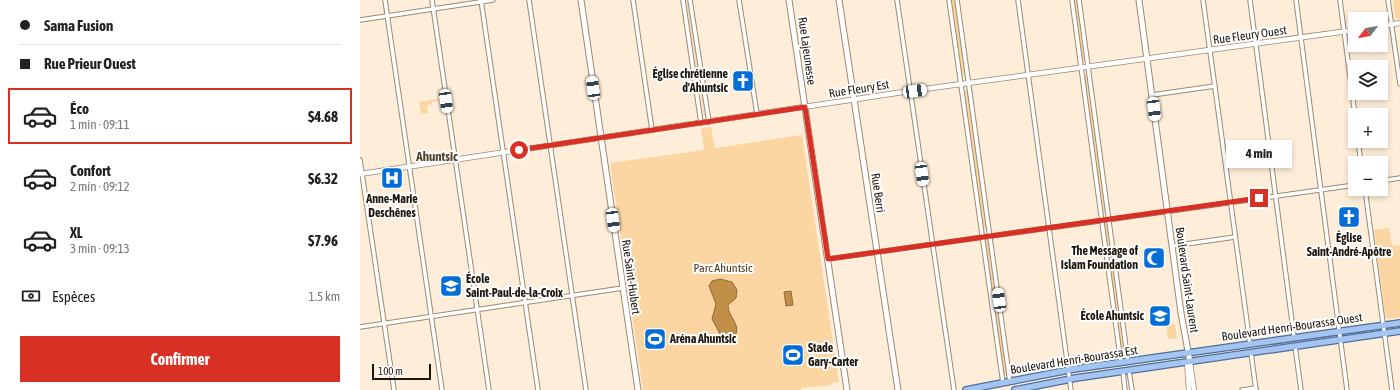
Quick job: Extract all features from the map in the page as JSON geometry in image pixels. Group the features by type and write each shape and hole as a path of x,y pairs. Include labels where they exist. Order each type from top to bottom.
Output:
{"main road":[{"name":"Rue Saint-Hubert","path":"581,0 638,390"},
{"name":"Rue Lajeunesse","path":"789,0 847,390"},
{"name":"Rue Berri","path":"839,0 898,390"},
{"name":"Boulevard Saint-Laurent","path":"1139,0 1188,362"},
{"name":"Boulevard Henri-Bourassa Ouest","path":"1187,351 1250,344 1400,322"},
{"name":"Boulevard Henri-Bourassa Ouest","path":"1188,362 1400,332"},
{"name":"Boulevard Henri-Bourassa Est","path":"966,390 1068,370 1128,362 1187,351"},
{"name":"Boulevard Henri-Bourassa Est","path":"1015,390 1070,379 1188,362"}],"street":[{"path":"384,0 442,390"},
{"path":"432,0 489,390"},
{"path":"360,20 493,0"},
{"path":"529,0 586,390"},
{"path":"633,0 652,130"},
{"path":"683,0 702,123"},
{"path":"690,0 709,122"},
{"path":"739,0 757,114"},
{"path":"897,0 954,390"},
{"path":"949,0 1003,383"},
{"path":"956,0 1010,382"},
{"path":"1018,0 1071,390"},
{"path":"1072,0 1121,363"},
{"path":"1079,0 1128,362"},
{"path":"1203,0 1250,344"},
{"path":"1250,0 1294,338"},
{"path":"1296,0 1347,390"},
{"path":"1340,0 1354,108"},
{"path":"1388,0 1400,84"},
{"path":"481,1 538,390"},
{"path":"1388,25 1400,23"},
{"name":"Rue Fleury Ouest","path":"1147,59 1348,31"},
{"name":"Rue Fleury Est","path":"361,174 910,91 1147,59"},
{"path":"1152,95 1215,86"},
{"path":"360,160 394,390"},
{"path":"1388,180 1400,178"},
{"path":"828,259 932,243 1348,186"},
{"path":"1366,196 1382,325 1392,390"},
{"path":"1172,246 1235,237"},
{"path":"360,327 623,288"},
{"path":"1295,346 1301,390"},
{"path":"1242,390 1256,389 1251,353"},
{"name":"Boulevard Saint-Laurent","path":"1188,362 1189,390"},
{"name":"Boulevard Saint-Laurent","path":"1188,362 1194,390"},
{"path":"1129,371 1132,390"},
{"path":"1122,372 1125,390"}],"green space":[{"path":"687,0 705,116 704,116"},
{"path":"951,0 955,0 965,74 963,76 961,74"},
{"path":"1074,0 1077,0 1085,61 1082,61"},
{"path":"1393,0 1400,0 1400,19 1395,18"},
{"path":"1084,74 1087,74 1106,212 1103,213"},
{"path":"967,90 987,227 983,229 964,91"},
{"path":"442,98 443,100 432,102 432,104 427,105 428,113 421,114 419,102"},
{"name":"Parc Ahuntsic","path":"711,127 715,148 802,135 839,382 831,383 831,385 801,388 801,390 643,390 610,163 704,150 701,128"},
{"path":"1104,224 1108,224 1125,354 1122,355"},
{"path":"1389,228 1392,246 1400,245 1400,317 1388,319 1385,315 1374,230"},
{"path":"985,241 989,241 1008,375 1004,376"},
{"path":"1175,324 1177,338 1168,339 1166,325"}],"shaded area":[{"path":"720,279 732,282 737,290 736,298 728,305 737,330 736,334 732,338 720,334 712,319 716,304 709,286 712,281"},
{"path":"791,291 793,305 786,306 784,292"}],"place":[{"name":"Église chrétienne d'Ahuntsic","path":"743,81"},
{"name":"Anne-Marie Deschênes","path":"392,178"},
{"name":"Église Saint-André-Apôtre","path":"1349,217"},
{"name":"The Message of Islam Foundation","path":"1154,258"},
{"name":"École Saint-Paul-de-la-Croix","path":"451,286"},
{"name":"École Ahuntsic","path":"1160,316"},
{"name":"Aréna Ahuntsic","path":"655,339"},
{"name":"Stade Gary-Carter","path":"793,355"}],"district":[{"name":"Ahuntsic","path":"437,156"}],"route":[{"path":"519,150 805,107 828,259 980,236 1259,198"}]}
